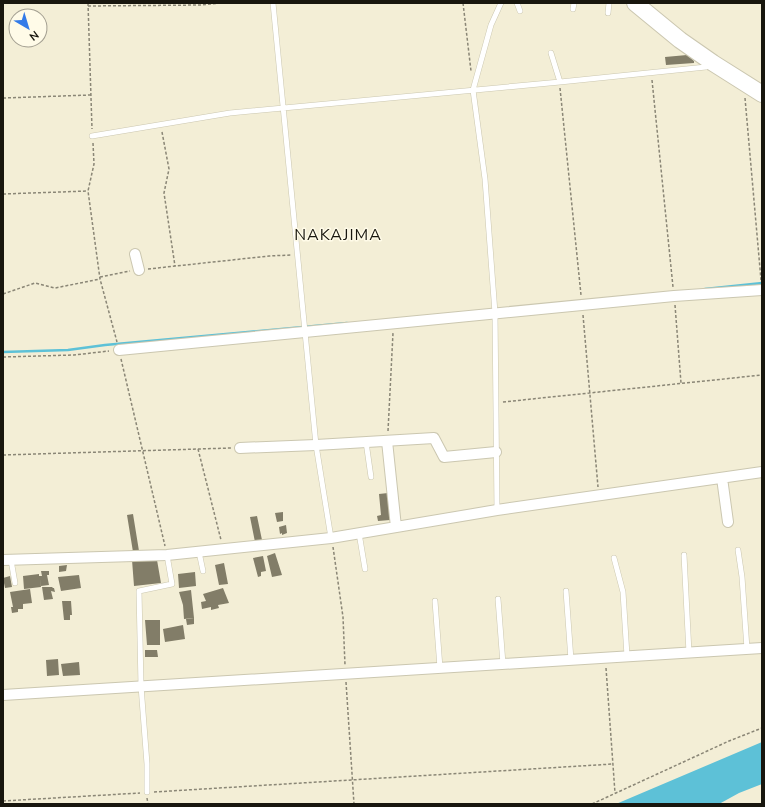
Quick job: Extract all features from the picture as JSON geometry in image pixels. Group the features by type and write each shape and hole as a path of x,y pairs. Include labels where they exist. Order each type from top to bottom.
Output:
{"main road":[{"path":"635,3 680,40 762,94"}],"street":[{"path":"135,254 139,270"},
{"path":"119,350 674,296 762,290"},
{"path":"240,448 434,438 444,457 496,452"},
{"path":"387,441 396,527"},
{"path":"7,560 167,555 331,538 497,510 762,472"},
{"path":"722,478 728,522"},
{"path":"3,694 762,648"}],"lane":[{"path":"273,3 316,445 331,538"},
{"path":"497,510 495,313 485,179 473,90 491,25 501,3"},
{"path":"517,3 520,11"},
{"path":"573,9 574,3"},
{"path":"608,13 609,3"},
{"path":"551,53 560,82"},
{"path":"92,136 230,113 706,67 713,63"},
{"path":"366,442 371,478"},
{"path":"359,533 365,570"},
{"path":"738,550 742,577 747,649"},
{"path":"199,552 203,571"},
{"path":"147,792 147,764 141,686 140,591 172,584 167,555"},
{"path":"684,555 689,653"},
{"path":"614,558 623,592 627,656"},
{"path":"7,560 15,584"},
{"path":"566,590 571,660"},
{"path":"498,599 502,664"},
{"path":"435,601 440,668"}],"path":[{"path":"88,3 94,164 88,191 100,279 119,350 167,555"},
{"path":"88,6 178,4 201,5 220,3"},
{"path":"463,3 473,90"},
{"path":"651,72 682,383"},
{"path":"560,82 599,495"},
{"path":"744,82 762,290"},
{"path":"3,98 91,95"},
{"path":"160,124 169,169 164,193 175,266 269,256 297,255"},
{"path":"3,194 88,191"},
{"path":"3,294 35,283 55,288 100,279"},
{"path":"387,441 394,323"},
{"path":"3,357 74,355 119,350"},
{"path":"495,402 762,375"},
{"path":"3,455 240,448"},
{"path":"198,449 224,549"},
{"path":"606,658 615,794"},
{"path":"592,804 729,741 762,728"},
{"path":"3,801 613,764"}],"water":[{"path":"762,742 762,784 739,793 719,804 616,804"}],"building":[{"path":"687,55 694,61 694,63 666,65 665,57"},
{"path":"388,493 390,520 378,521 377,516 381,515 379,494"},
{"path":"283,512 283,521 277,522 275,513"},
{"path":"133,514 139,551 133,552 127,515"},
{"path":"257,516 262,540 255,542 250,517"},
{"path":"286,525 287,533 282,535 282,533 280,534 279,527"},
{"path":"275,553 282,575 272,577 267,556"},
{"path":"263,556 266,571 261,572 261,576 258,577 253,558"},
{"path":"132,560 157,560 161,583 134,586"},
{"path":"224,563 228,584 219,585 215,565"},
{"path":"67,565 66,571 59,572 59,566"},
{"path":"41,571 49,571 49,575 47,575 49,585 41,586 40,578 41,587 24,589 23,576 39,574 39,576 42,576"},
{"path":"195,572 196,586 179,588 178,574"},
{"path":"79,575 81,588 61,591 58,577"},
{"path":"10,576 12,587 5,588 3,578"},
{"path":"42,587 54,588 55,592 51,591 53,599 44,600"},
{"path":"223,588 229,603 218,605 219,608 211,610 211,607 202,609 201,602 206,601 203,594"},
{"path":"30,589 32,603 23,604 23,609 18,609 18,612 12,613 11,607 13,607 10,592"},
{"path":"191,590 194,618 184,619 183,605 179,592"},
{"path":"62,601 71,601 72,615 70,615 70,620 64,620"},
{"path":"194,618 194,624 187,625 186,619"},
{"path":"145,620 160,620 160,645 147,645"},
{"path":"183,625 185,639 165,642 163,629"},
{"path":"145,650 157,650 158,657 145,657"},
{"path":"58,659 59,675 47,676 46,660"},
{"path":"79,662 80,675 63,676 61,664"}],"waterway":[{"path":"705,289 762,283"},
{"path":"3,352 68,350 105,345 347,323"}],"district":[{"name":"NAKAJIMA","path":"338,235"}]}
